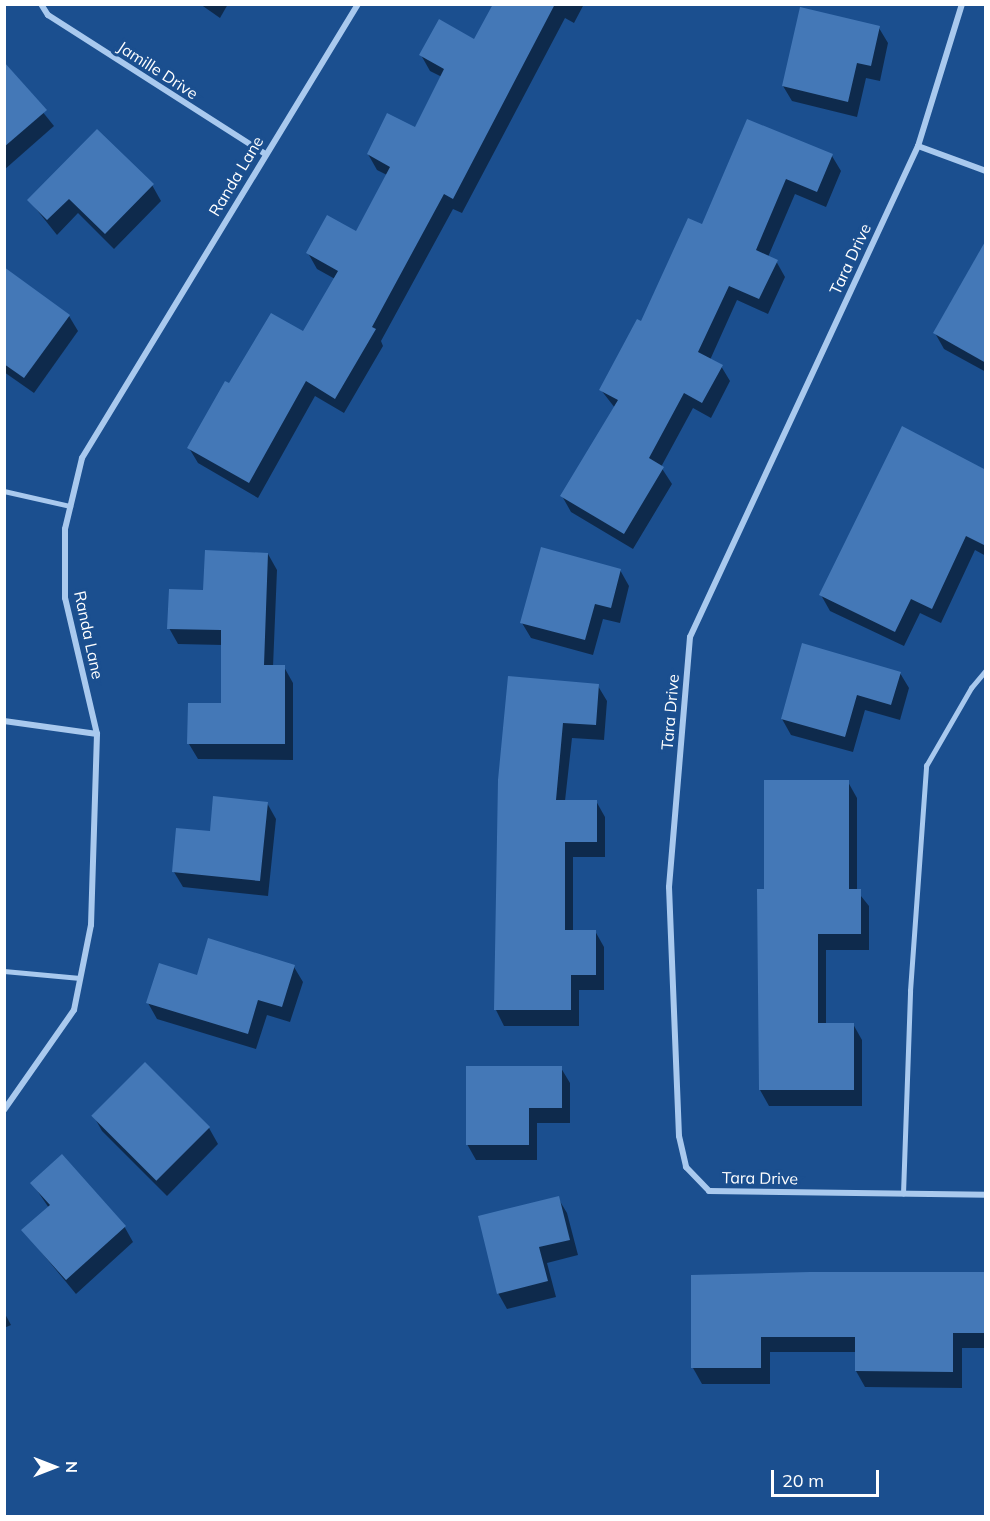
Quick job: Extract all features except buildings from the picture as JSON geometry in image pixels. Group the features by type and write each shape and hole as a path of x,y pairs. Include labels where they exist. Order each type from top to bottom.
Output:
{"street":[{"name":"Jamille Drive","path":"41,4 48,15 265,154"},
{"name":"Randa Lane","path":"4,1110 74,1010 91,925 97,734 64,598 65,529 82,458 358,4"},
{"name":"Tara Drive","path":"962,4 918,146 690,637 669,887 679,1136 686,1167 709,1191 986,1195"},
{"path":"918,146 986,171"},
{"path":"4,720 97,734"}],"lane":[{"path":"4,491 70,506"},
{"path":"903,1194 910,991 927,766 971,688 986,670"},
{"path":"4,971 80,978"}]}
